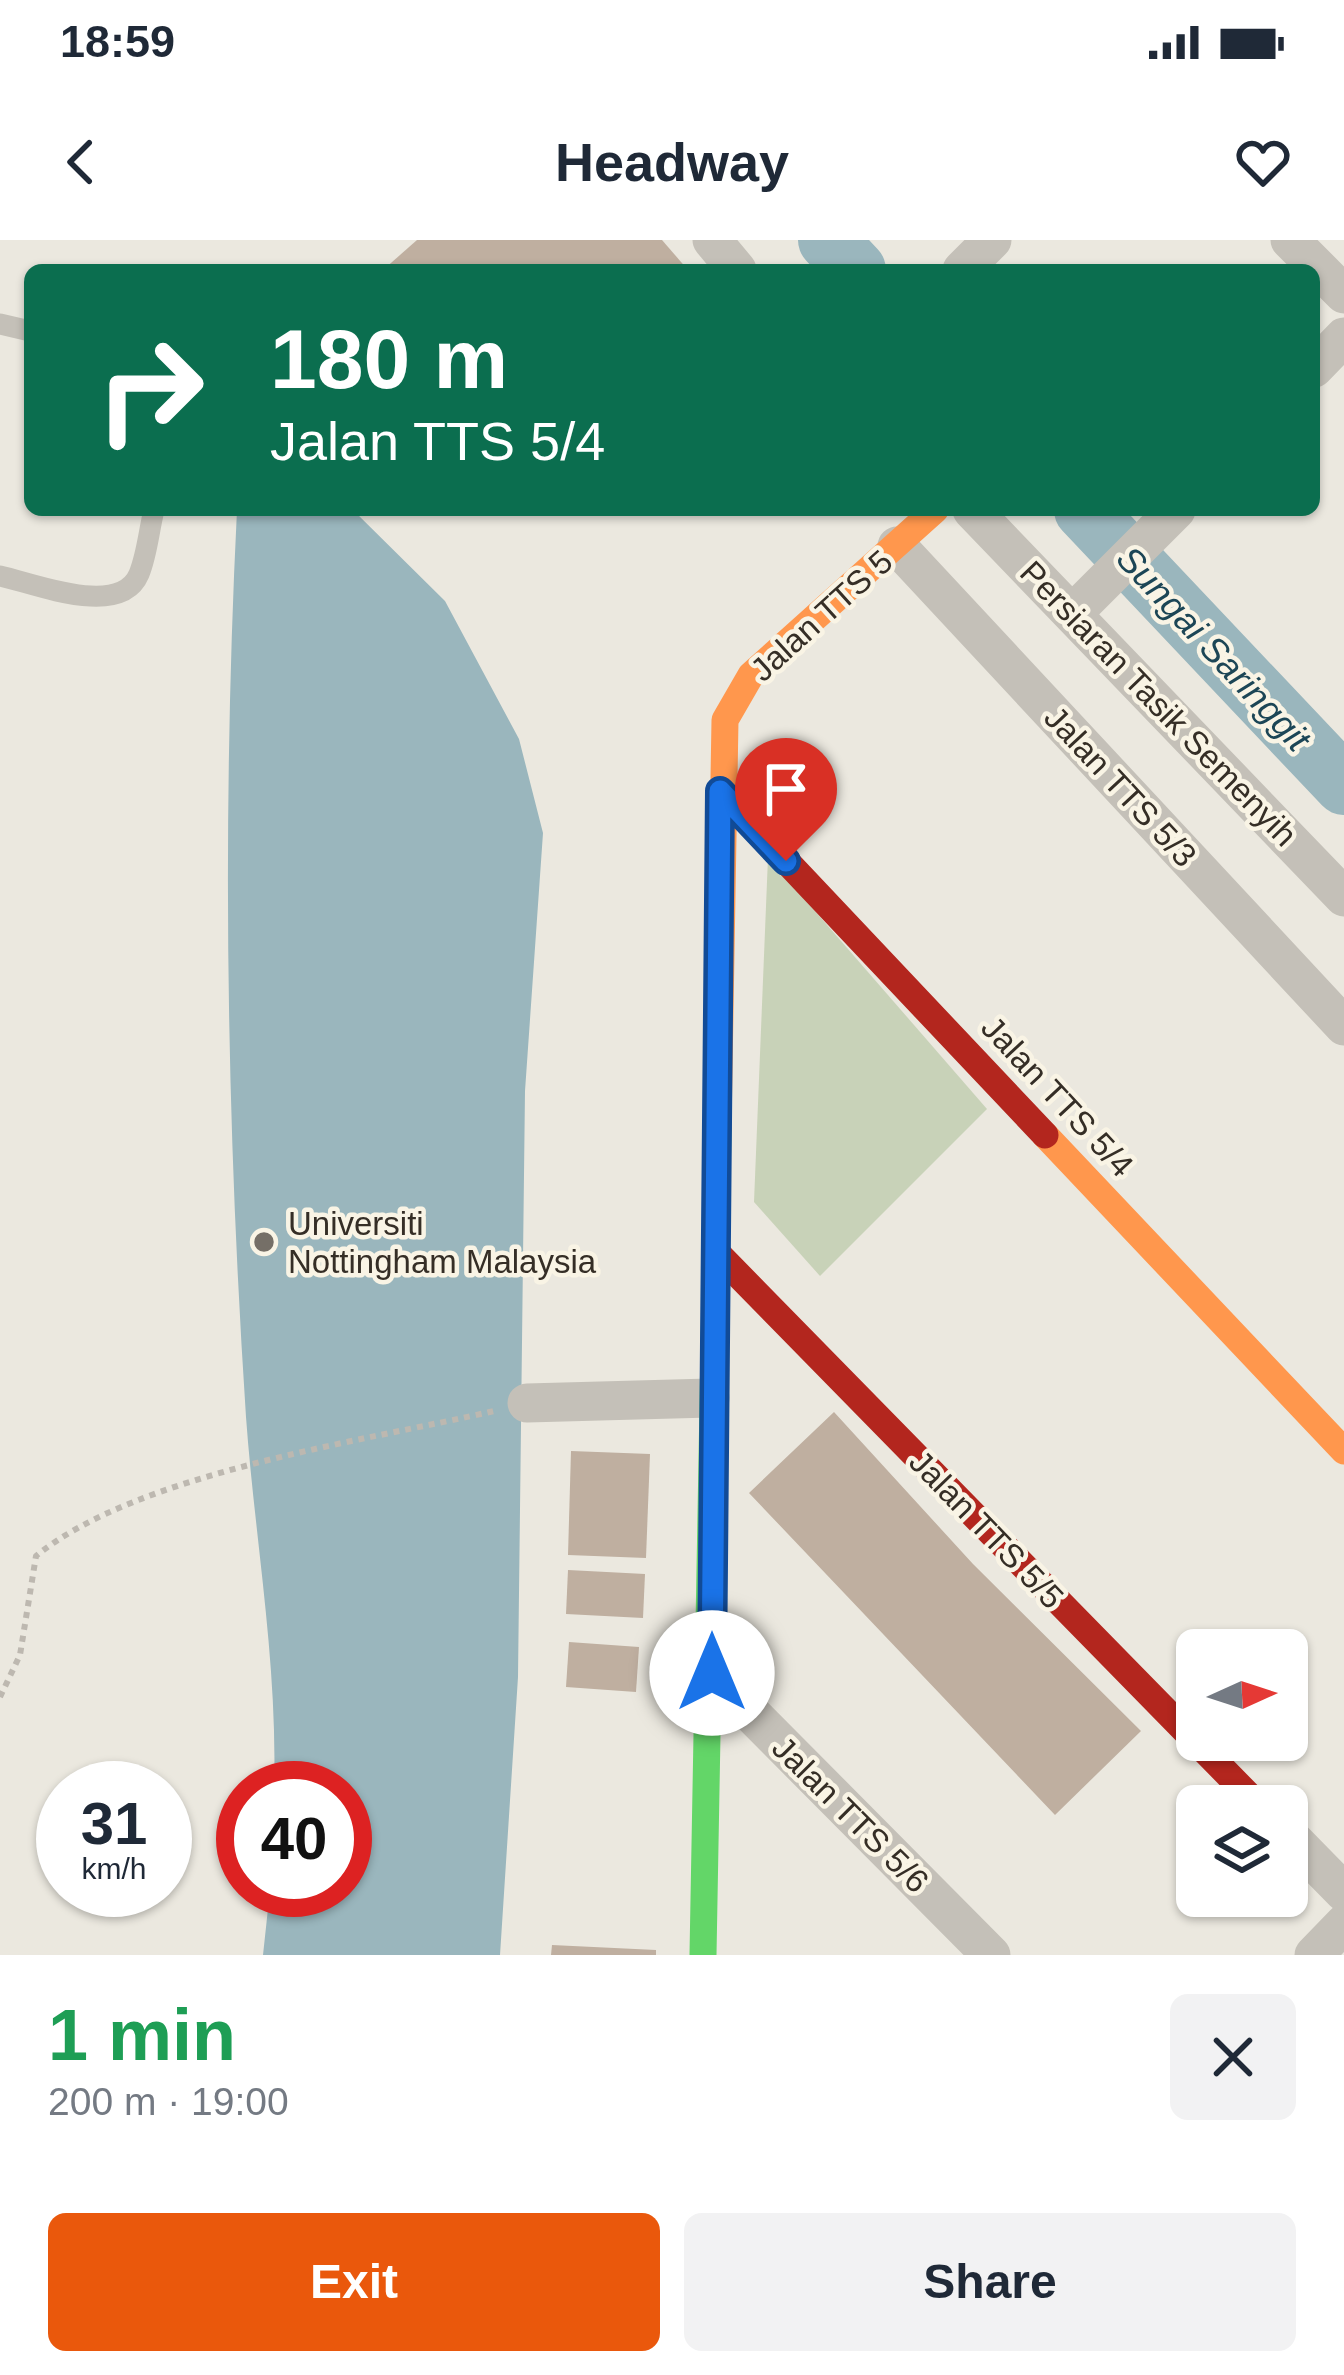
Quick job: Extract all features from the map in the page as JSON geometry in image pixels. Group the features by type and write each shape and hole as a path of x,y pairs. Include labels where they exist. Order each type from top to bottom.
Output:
{"street":[{"path":"712,240 731,264"},
{"path":"968,264 992,240"},
{"path":"1290,240 1314,264"},
{"path":"1320,270 1344,294"},
{"path":"1320,362 1344,337"},
{"name":"Jalan TTS 5","path":"703,1955 712,1673 710,1398 725,720 741,688 929,516"},
{"name":"Persiaran Tasik Semenyih","path":"979,516 1344,898"},
{"path":"1074,612 1165,521"},
{"name":"Jalan TTS 5/3","path":"897,546 1344,1026"},
{"name":"Jalan TTS 5/4","path":"720,791 1344,1451"},
{"name":"Jalan TTS 5/5","path":"715,1251 1238,1785"},
{"path":"526,1403 710,1398"},
{"name":"Jalan TTS 5/6","path":"712,1673 991,1955"},
{"path":"1308,1855 1344,1892"},
{"path":"1314,1955 1344,1924"}],"lane":[{"path":"0,576 97,597 118,595 139,576 153,516"}],"path":[{"path":"0,1697 20,1654 36,1556 62,1534 162,1489 526,1403"}],"green space":[{"path":"768,857 987,1109 820,1276 754,1202"}],"water":[{"path":"237,516 359,516 445,601 519,739 543,833 525,1091 518,1677 500,1955 263,1955 267,1917 372,1917 372,1761 274,1761 269,1649 246,1417 234,1191 228,850"}],"building":[{"path":"417,240 662,240 683,264 390,264"},
{"path":"834,1412 973,1564 1141,1731 1055,1815 749,1493"},
{"path":"571,1451 650,1454 646,1558 568,1555"},
{"path":"568,1570 645,1574 643,1618 566,1614"},
{"path":"569,1642 639,1647 636,1692 566,1687"},
{"path":"552,1945 656,1950 656,1955 551,1955"}],"waterway":[{"name":"Sungai Saringgit","path":"828,240 850,264"},
{"name":"Sungai Saringgit","path":"1090,516 1344,785"}],"traffic: fast":[{"path":"703,1955 718,1128"}],"traffic: slow":[{"path":"718,1128 725,720 751,675 928,516"},
{"path":"1045,1135 1344,1451"}],"traffic: jam":[{"path":"720,791 1045,1135"},
{"path":"715,1251 1238,1785"}],"place":[{"name":"Universiti Nottingham Malaysia","path":"264,1242"}],"route":[{"path":"712,1673 710,1398 720,791 786,861"}]}
